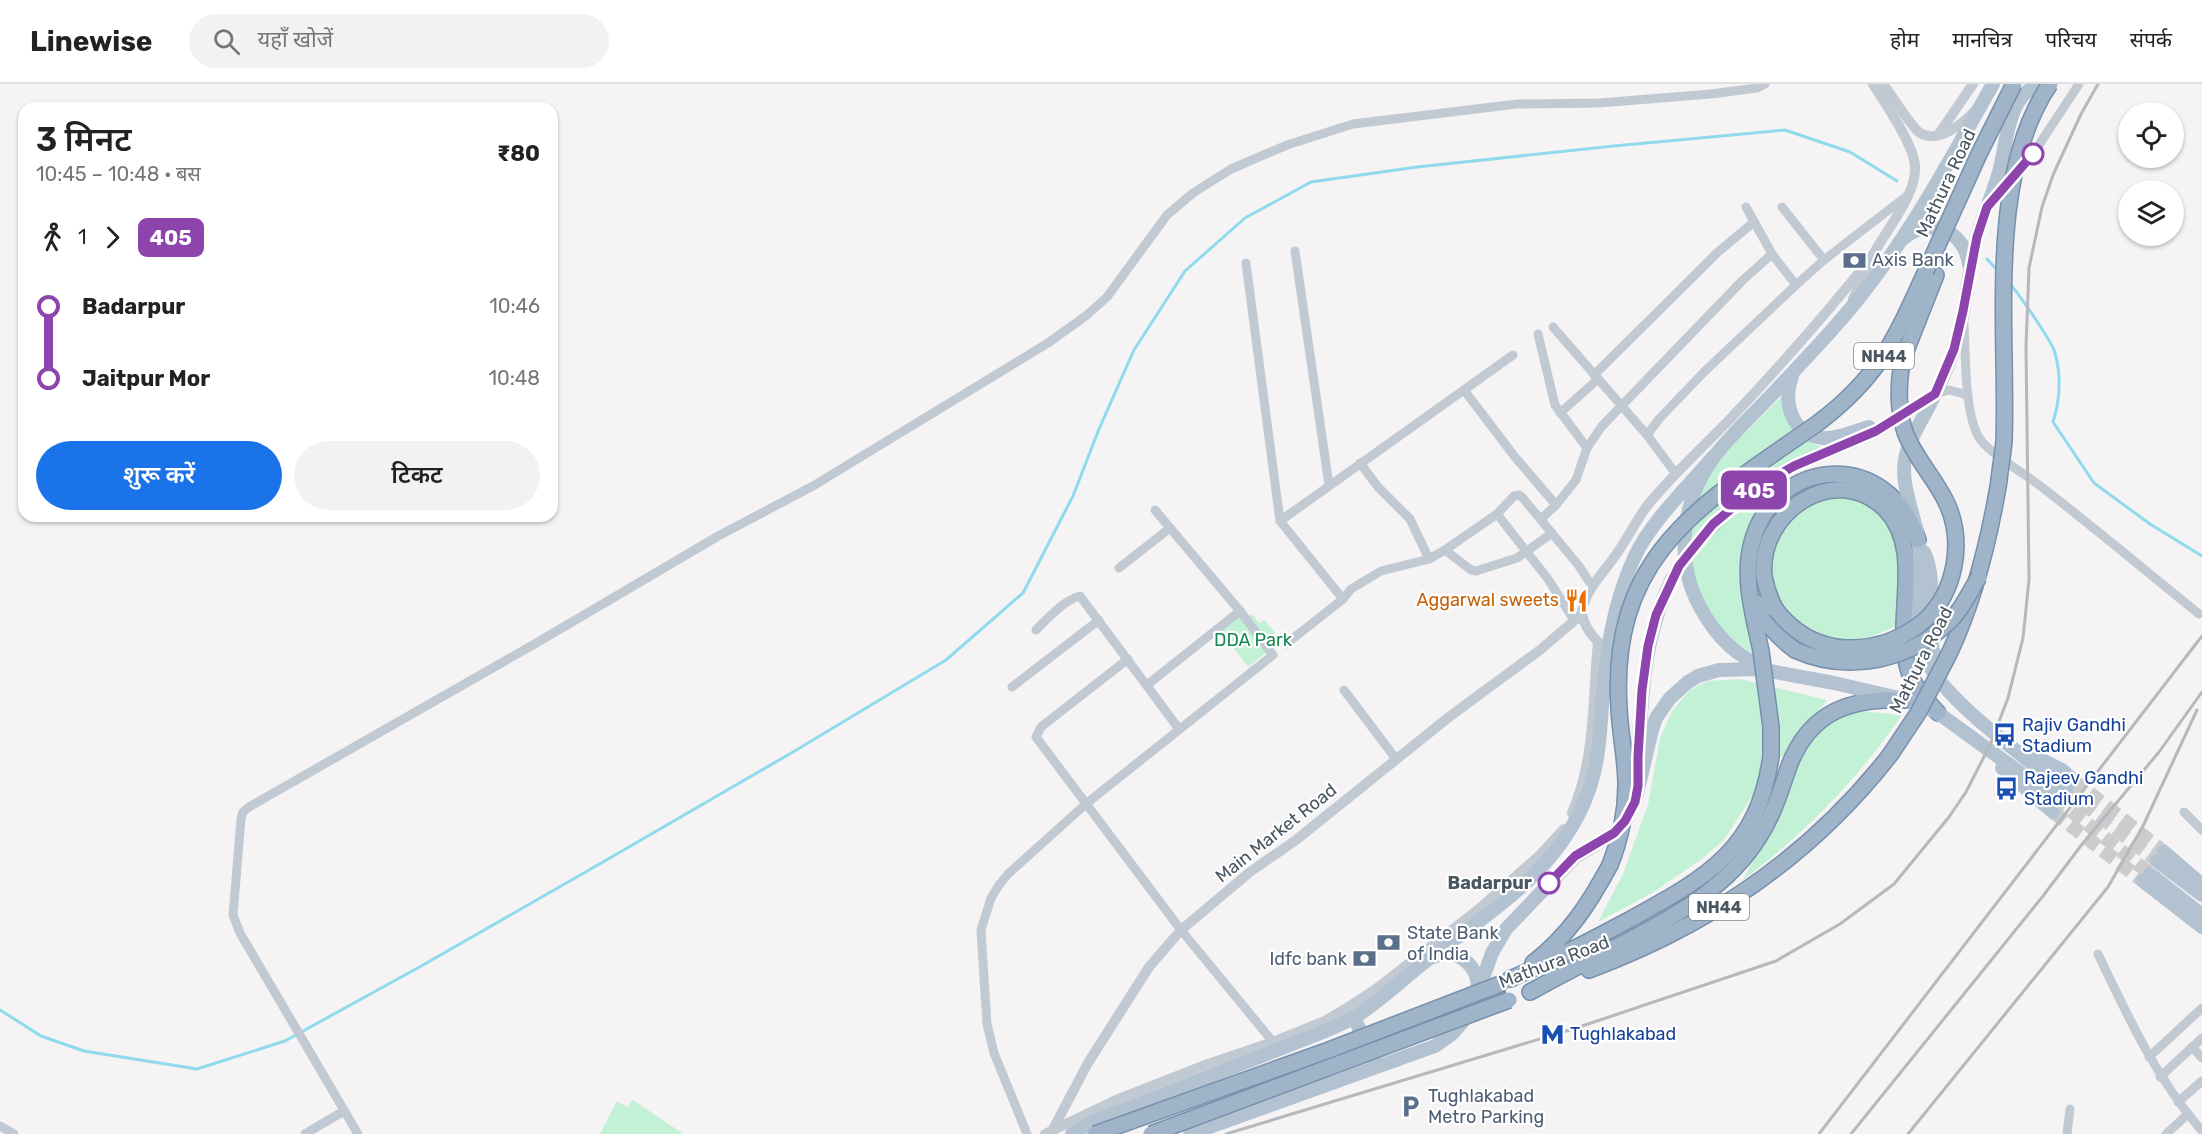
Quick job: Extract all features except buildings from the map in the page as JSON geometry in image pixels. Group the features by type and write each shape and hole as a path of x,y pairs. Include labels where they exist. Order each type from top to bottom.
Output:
{"highway":[{"name":"Mathura Road","path":"1095,1134 1329,1050 1510,979 1542,956 1570,930 1593,896 1615,853 1622,826 1626,787 1619,708 1621,646 1629,611 1649,567 1671,537 1698,510 1842,405 1868,378 1896,335 2014,84"},
{"name":"Mathura Road","path":"1151,1134 1624,957 1699,920 1770,873 1835,817 1870,779 1918,713 1933,687 1965,621 1979,577 1992,521 2004,442 2003,324 2008,212 2012,182 2033,113 2049,84"},
{"path":"1938,713 1914,682 1906,662 1904,612 1906,554 1901,531 1878,503 1856,492 1838,490 1820,493 1802,501 1790,509 1774,528 1766,551 1764,574 1766,586 1776,610 1795,630 1820,644 1846,648 1873,646 1898,638 1909,632 1936,608 1948,588 1956,548 1952,520 1948,506 1910,444 1900,415 1899,385 1904,356 1936,275 1962,193"},
{"path":"1510,979 1550,962 1687,888 1725,856 1752,821 1768,775 1772,741 1769,706 1750,595 1751,548 1760,522 1778,498 1805,481 1830,475 1857,477 1880,486 1896,500 1908,515 1918,540"},
{"path":"1749,574 1758,606 1765,620 1786,643 1809,656 1834,662 1884,659 1930,638 1961,608 1979,577"},
{"path":"1530,992 1656,926 1718,884 1734,870 1750,851 1769,819 1789,765 1801,742 1826,716 1868,699 1906,700"}],"main road":[{"path":"1072,1134 1090,1124 1318,1034 1354,1017 1533,877 1548,862 1580,813 1594,773 1599,752 1602,647 1636,554 1665,511 1795,371 1870,284 1958,146 1993,84"},
{"name":"Mathura Road","path":"1997,755 2065,789 1959,702 1934,674 1923,653 1918,621 1920,556 1905,477 1905,458 1954,349 1977,237 2000,170 2007,129 2015,111 2029,90 2049,84"},
{"path":"1898,243 1921,228 1935,227 1948,231 1955,236 1965,250 1970,273"},
{"path":"1795,371 1788,392 1789,408 1796,423 1809,434 1816,437 1834,438 1896,418"},
{"path":"1638,786 1646,656 1656,615 1672,579 1695,545 1713,524 1742,498 1782,472 1860,439 1935,394"},
{"path":"1714,456 1698,484 1687,512 1684,529 1684,556 1692,590 1708,621 1730,647 1759,665 1906,700 1938,713 1997,755 2001,768 2053,812"},
{"path":"1638,786 1656,718 1678,689 1698,676 1719,670 1746,668 1778,671"},
{"path":"1974,738 1979,719"},
{"name":"Mathura Road","path":"1190,1134 1435,1046 1443,1041 1466,1018 1476,998 1492,953 1506,929 1575,856 1619,828 1631,813 1638,786"},
{"path":"2202,885 2161,856 2202,896"},
{"path":"2202,915 2147,877 2202,927"},
{"path":"1428,959 1449,953 1471,965 1477,979 1476,998"},
{"path":"1354,1017 1376,1067"}],"street":[{"path":"358,1134 240,933 232,915 241,819 243,812 249,807 720,535 813,486 1048,343 1098,307 1167,215 1202,187 1231,169 1287,145 1353,124 1518,104 1599,103 1711,94 1757,88 1765,84"},
{"path":"1842,318 1873,255 1908,195 1914,177 1913,153 1873,84"},
{"path":"1883,84 1916,129 1925,135 1938,135 1961,124 1982,103"},
{"path":"1938,135 1972,84"},
{"path":"1987,207 2033,154 2079,84"},
{"path":"1647,435 1659,419 1704,372 1796,285 1824,260 1908,195"},
{"path":"1746,207 1772,254 1796,285"},
{"path":"1782,207 1824,260"},
{"path":"1560,412 1718,252 1754,222"},
{"path":"1295,251 1329,484"},
{"path":"1541,519 1556,505 1576,480 1587,448 1602,426 1742,281 1772,254"},
{"path":"1578,617 1592,586 1616,555 1648,505 1834,305 1873,255"},
{"path":"1246,263 1280,521 1343,599"},
{"path":"1963,311 1968,395 1976,432 1985,445 2042,487 2199,614"},
{"path":"1553,327 1647,435 1676,474"},
{"path":"1538,334 1552,397 1560,412 1587,448"},
{"path":"1280,521 1513,355"},
{"path":"1464,390 1526,471 1556,505"},
{"path":"1935,394 1949,390 1968,395"},
{"path":"1360,463 1378,487 1410,519 1429,559"},
{"path":"1286,644 1343,599 1351,589 1381,571 1429,559 1497,514 1514,496 1519,495 1579,566 1592,586"},
{"path":"1028,1134 994,1053 990,1037 981,930 999,885 1008,874 1087,803 1272,655 1240,611 1155,510"},
{"path":"1050,1132 1116,1100 1325,1021 1376,989 1479,909 1560,834 1571,817 1585,777 1602,647 1497,514"},
{"path":"1119,568 1170,528"},
{"path":"1445,550 1474,571 1504,563 1528,551 1552,533"},
{"path":"1036,630 1078,596 1082,597 1179,729"},
{"path":"1147,685 1240,611"},
{"name":"Main Market Road","path":"1050,1132 1088,1063 1149,967 1181,930 1250,872 1296,840 1449,717 1540,650 1578,617"},
{"path":"1012,687 1099,620"},
{"path":"1128,659 1041,728 1036,737 1181,930 1273,1042"},
{"path":"1344,690 1396,759"},
{"path":"2184,812 2202,830"},
{"path":"2098,954 2160,1077 2178,1102 2201,1127 2191,1134"},
{"path":"2149,1057 2202,1008"},
{"path":"2160,1077 2202,1038"},
{"path":"2192,1047 2202,1058"},
{"path":"2178,1102 2202,1081"},
{"path":"2067,1134 2070,1109"},
{"path":"305,1134 344,1111"},
{"path":"2166,1134 2188,1114"},
{"path":"0,1126 14,1134"}],"green space":[{"path":"1782,396 1803,438 1820,447 1760,476 1735,493 1745,508 1776,486 1778,489 1760,509 1748,528 1742,547 1741,586 1754,654 1728,636 1712,617 1702,599 1692,558 1691,537 1699,497 1708,478 1733,445"},
{"path":"1841,497 1864,504 1880,514 1890,528 1896,544 1899,563 1898,624 1872,636 1859,639 1833,639 1821,635 1788,615 1773,589 1770,570 1772,552 1779,536 1790,522 1804,510 1821,501"},
{"name":"DDA Park","path":"1242,605 1249,616 1252,614 1259,623 1265,620 1281,641 1248,667 1216,625"},
{"path":"1740,679 1827,700 1783,757 1764,754 1760,784 1724,840 1699,861 1652,893 1598,922 1623,874 1648,805 1660,738 1672,711 1690,690 1708,681"},
{"path":"1861,711 1902,715 1849,783 1829,804 1788,843 1743,880 1771,826 1804,750 1820,732 1838,718"},
{"path":"633,1100 682,1133 600,1134 617,1101 627,1107"}],"waterway":[{"path":"0,1010 41,1036 84,1051 197,1069 285,1041 603,862 946,660 1023,593 1073,496 1099,429 1134,350 1185,271 1245,218 1311,182 1417,167 1785,130 1850,152 1897,181"},
{"path":"1987,259 1998,271"},
{"path":"2009,283 2053,347 2059,379 2053,422 2094,483 2150,524 2202,556"}],"tunnel":[{"path":"2073,780 2164,852"},
{"path":"2066,790 2157,861"},
{"path":"2055,798 2150,874"},
{"path":"2053,812 2143,881"}],"railway":[{"path":"1226,1134 1576,1028 1776,961 1840,924 1894,884 1949,817 1966,792 1990,745 2008,698 2023,638 2029,580 2026,347 2029,268 2042,207 2053,175 2081,114 2098,84"},
{"path":"1819,1134 2202,636"},
{"path":"1851,1134 2083,843 2159,752 2202,692"},
{"path":"1908,1134 2108,887 2143,826 2197,710"}],"bus line":[{"name":"405","path":"1549,883 1575,856 1614,833 1631,813 1638,786 1642,690 1648,646 1656,615 1679,566 1713,524 1759,486 1794,466 1876,431 1935,394 1954,349 1977,237 1987,207 2033,154"}],"place":[{"name":"Axis Bank","path":"1854,260"},
{"name":"Aggarwal sweets","path":"1577,600"},
{"name":"Rajiv Gandhi Stadium","path":"2004,735"},
{"name":"Rajeev Gandhi Stadium","path":"2006,788"},
{"name":"Badarpur","path":"1549,883"},
{"name":"State Bank of India","path":"1389,943"},
{"name":"Idfc bank","path":"1365,959"},
{"name":"Tughlakabad","path":"1552,1034"},
{"name":"Tughlakabad Metro Parking","path":"1410,1106"}]}
